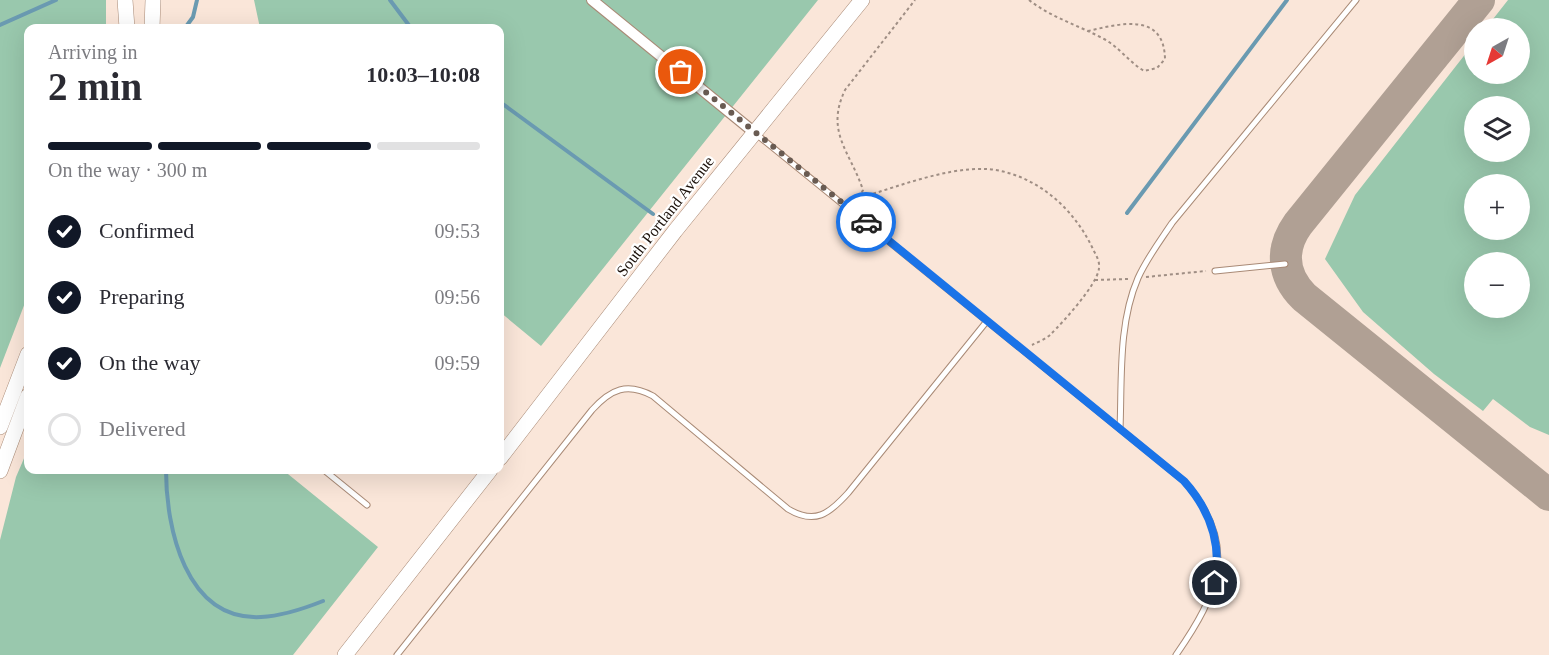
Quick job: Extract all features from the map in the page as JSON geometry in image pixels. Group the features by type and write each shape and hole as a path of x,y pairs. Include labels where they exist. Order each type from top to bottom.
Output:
{"main road":[{"path":"125,0 127,24"},
{"path":"152,24 153,0"},
{"name":"South Portland Avenue","path":"504,453 862,0"},
{"path":"0,427 24,364"},
{"path":"0,471 24,407"},
{"path":"345,655 487,474"}],"street":[{"path":"592,0 755,133"}],"lane":[{"path":"1120,429 1126,321 1138,278 1151,253 1172,223 1356,0"},
{"path":"755,133 1184,481 1200,499 1214,532 1217,571 1212,596 1202,617 1176,655"},
{"path":"1215,271 1285,264"},
{"path":"397,655 585,419 611,393 629,387 640,389 653,396 788,509 805,517 822,516 830,512 848,493 987,321"},
{"path":"329,474 367,505"}],"path":[{"path":"849,209 863,190 838,132 838,105 845,90 915,0"},
{"path":"1029,0 1053,17 1088,31 1112,44 1131,63 1144,71 1157,68 1165,59 1165,45 1156,33 1140,23 1123,23 1088,31"},
{"path":"859,198 964,170 1005,172 1028,181 1071,212 1098,260 1099,270 1094,280 1049,336 1032,345 1019,347"},
{"path":"1094,280 1215,271"}],"green space":[{"path":"0,0 106,0 106,24 24,24 24,305 0,368"},
{"path":"254,0 818,0 541,346 504,315 504,24 259,24"},
{"path":"1508,0 1549,0 1549,435 1530,427 1493,399 1483,411 1434,374 1363,312 1325,259 1355,195 1464,56 1464,84 1530,84 1530,18 1494,18"},
{"path":"24,458 24,474 288,474 378,547 293,655 0,655 0,540 16,477"}],"waterway":[{"path":"0,25 56,0"},
{"path":"188,24 193,17 197,0"},
{"path":"390,0 408,24"},
{"path":"1127,213 1287,0"},
{"path":"504,105 653,214"},
{"path":"166,474 170,518 176,543 185,566 198,587 214,604 235,614 261,617 293,612 323,601"}],"taxiway":[{"path":"1479,0 1298,224 1288,243 1286,262 1291,280 1304,297 1549,495"}],"way so far":[{"path":"681,72 866,222"}],"route":[{"path":"866,222 1184,481 1200,499 1214,532 1217,551 1215,583"}]}
